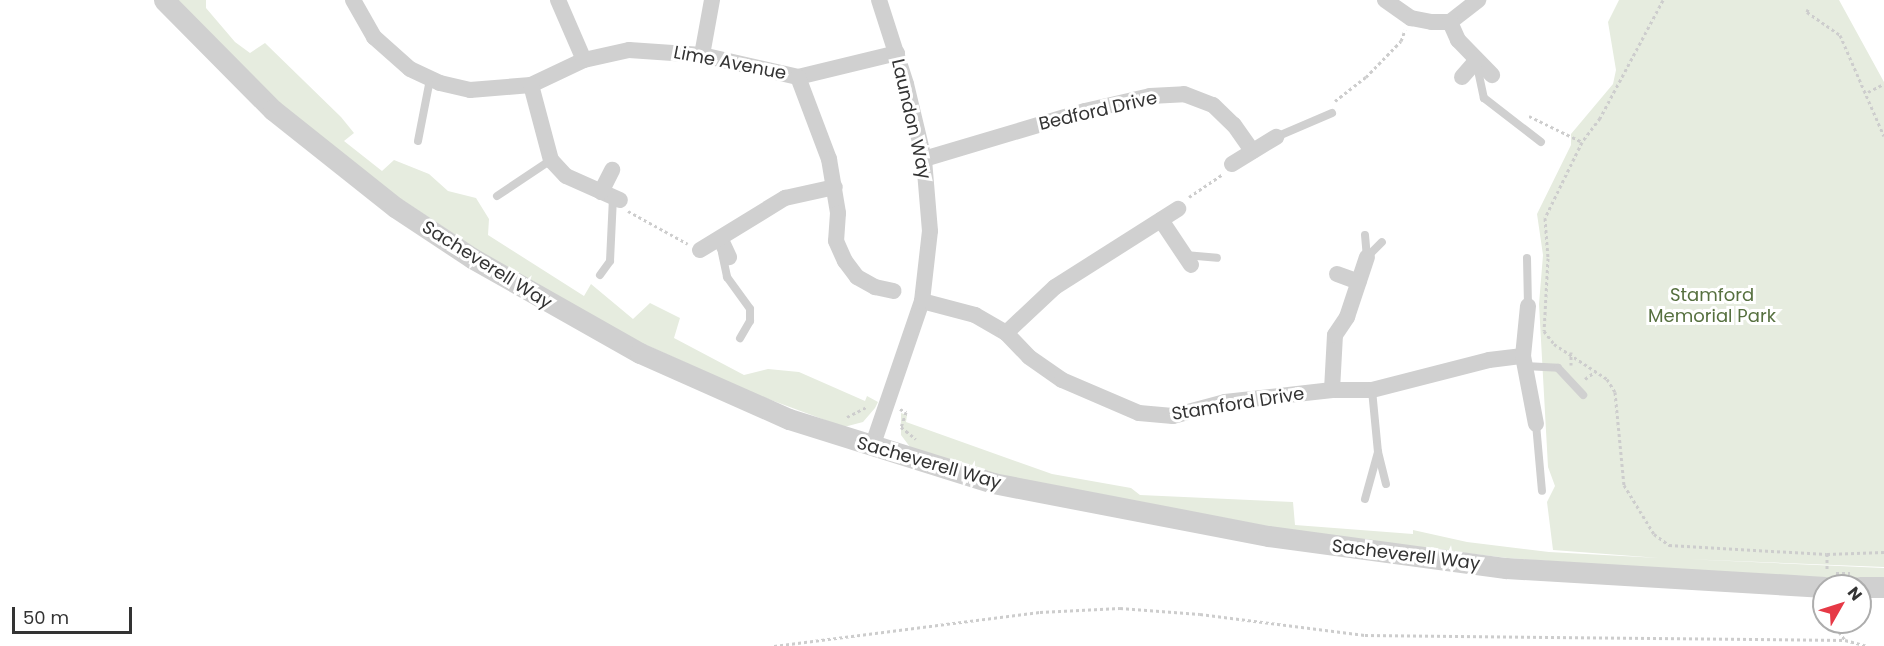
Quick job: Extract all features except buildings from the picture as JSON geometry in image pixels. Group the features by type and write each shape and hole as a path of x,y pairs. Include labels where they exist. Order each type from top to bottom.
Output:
{"street":[{"name":"Sacheverell Way","path":"164,0 227,67 322,152 472,258 640,353 789,418 872,447 993,483 1268,536 1506,568 1812,579"},
{"name":"Lime Avenue","path":"353,0 374,37 389,53 430,79 470,90 531,85 584,60 629,50 702,55 798,77 897,53"},
{"path":"558,0 584,60"},
{"path":"702,55 712,0"},
{"name":"Laundon Way","path":"872,447 922,301 930,231 924,159 897,53 879,0"},
{"path":"1385,0 1411,18 1450,21 1478,0"},
{"path":"1450,21 1458,40 1492,75"},
{"path":"1462,77 1476,61"},
{"path":"798,77 835,187 836,241 857,277 872,295 894,291"},
{"path":"531,85 551,160 566,176 612,196 612,170"},
{"name":"Bedford Drive","path":"924,159 1085,111 1150,96 1184,94 1213,105 1234,125 1252,151"},
{"path":"1232,164 1276,137"},
{"path":"700,250 721,240 760,211 785,198 835,187"},
{"path":"1006,333 1055,287 1178,209"},
{"path":"1161,220 1188,260"},
{"path":"721,240 729,257"},
{"path":"1332,390 1335,335 1359,282 1367,257"},
{"path":"1337,274 1359,282"},
{"name":"Stamford Drive","path":"922,301 975,315 1006,333 1029,357 1062,380 1139,413 1173,416 1225,402 1332,390 1372,390 1489,360 1524,361"},
{"path":"1528,306 1524,361 1536,424"}],"lane":[{"path":"1476,61 1484,98 1541,142"},
{"path":"418,141 430,79"},
{"path":"1276,137 1332,114"},
{"path":"497,196 551,160"},
{"path":"600,275 610,261 612,196"},
{"path":"1365,235 1367,257"},
{"path":"721,240 722,266 750,309 750,321 740,338"},
{"path":"1367,257 1382,242"},
{"path":"1188,260 1217,258"},
{"path":"1527,258 1528,306"},
{"path":"1524,361 1558,368 1583,395"},
{"path":"1372,390 1378,452 1386,484"},
{"path":"1536,424 1542,491"},
{"path":"1365,499 1378,452"}],"path":[{"path":"1663,0 1600,118 1582,142 1545,218 1544,331 1554,344 1596,371 1615,392 1624,485 1654,534 1668,545 1827,554 1884,552"},
{"path":"1808,9 1807,12 1840,35 1868,92 1884,136"},
{"path":"1333,103 1366,77 1401,41 1411,18"},
{"path":"1868,92 1884,84"},
{"path":"1521,111 1582,142"},
{"path":"1178,209 1180,203 1232,164"},
{"path":"612,196 626,211 700,250"},
{"path":"1577,373 1585,379 1596,371"},
{"path":"845,418 866,409 873,396 906,412 901,427 923,443"},
{"path":"1826,574 1827,554"},
{"path":"774,646 1040,612 1120,608 1200,614 1365,636 1845,640 1868,645"},
{"path":"1841,634 1845,640"}],"green space":[{"path":"176,0 206,0 206,8 235,42 250,53 265,43 341,117 354,133 344,141 382,171 394,160 429,174 448,191 476,198 489,219 488,235 584,296 591,284 633,319 650,303 680,318 674,338 744,375 768,369 799,372 865,401 867,396 878,402 875,408 863,422 844,427 757,395 631,338 493,260 389,191 278,102"},
{"name":"Stamford Memorial Park","path":"1619,0 1839,0 1884,82 1884,567 1684,559 1884,568 1884,579 1872,579 1872,574 1812,574 1812,578 1770,577 1507,558 1297,532 990,473 910,447 901,435 901,413 907,415 906,422 1052,474 1131,488 1140,495 1293,502 1295,525 1413,534 1413,530 1467,542 1549,552 1659,558 1553,550 1547,502 1555,486 1548,467 1539,304 1543,255 1537,214 1571,145 1571,134 1613,84 1616,70 1608,22"}]}
